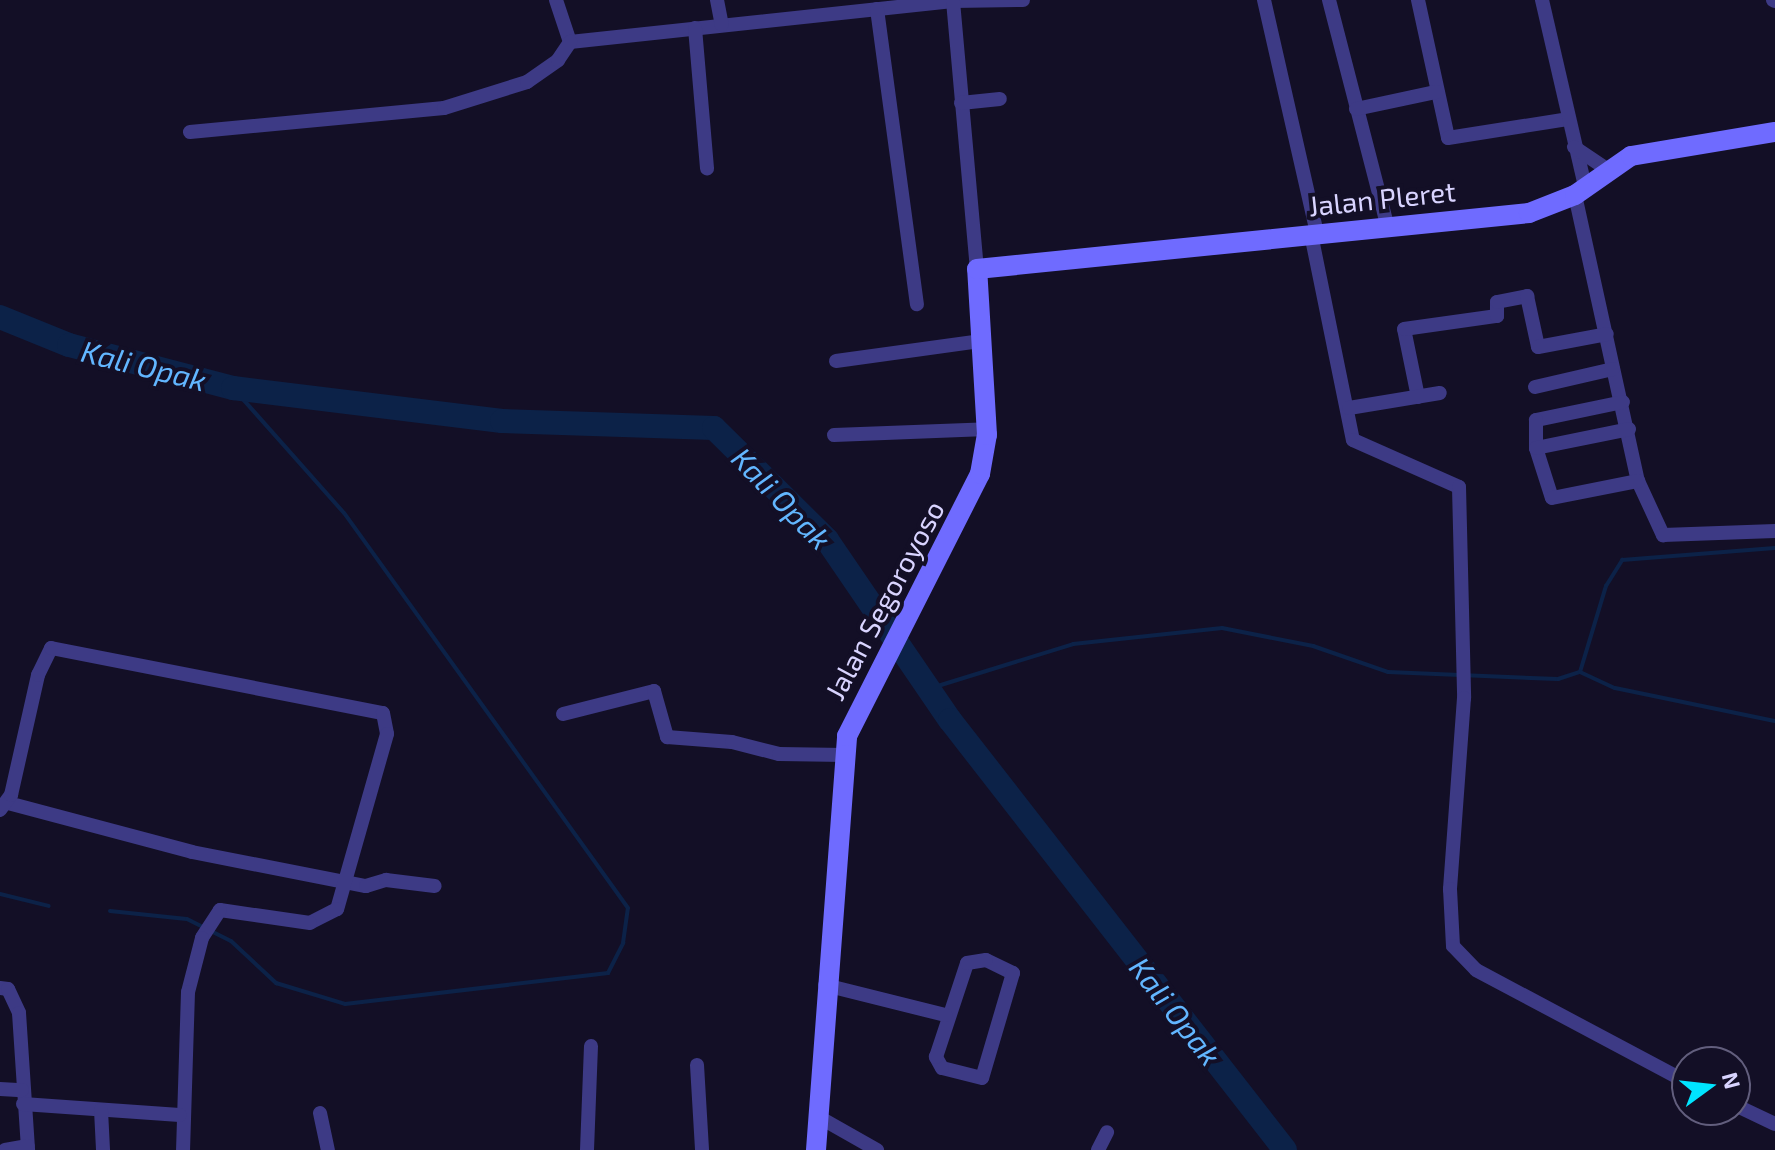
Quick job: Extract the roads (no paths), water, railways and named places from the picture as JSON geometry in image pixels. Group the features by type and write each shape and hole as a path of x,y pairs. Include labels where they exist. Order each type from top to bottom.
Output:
{"main road":[{"name":"Jalan Pleret","path":"977,269 1387,224 1529,213 1580,190 1607,169 1631,156 1775,132"},
{"name":"Jalan Segoroyoso","path":"816,1150 825,985 845,755 852,718 969,497 987,429 977,269"}],"street":[{"path":"556,0 570,42"},
{"path":"717,0 722,25"},
{"path":"190,132 386,118 444,108 527,82 558,60 570,42 722,25 839,6 877,9 936,1 1023,0"},
{"path":"1264,0 1298,170 1314,233 1353,440 1459,487 1465,655 1450,889 1453,946 1476,970 1671,1074"},
{"path":"1329,0 1387,224"},
{"path":"1418,0 1445,134 1452,140 1568,119"},
{"path":"1542,0 1574,147 1613,369 1623,402 1638,481 1663,535 1775,531"},
{"path":"953,1 977,269"},
{"path":"877,9 917,304"},
{"path":"695,28 707,168"},
{"path":"1356,109 1436,92"},
{"path":"961,103 1000,99"},
{"path":"1574,147 1607,169"},
{"path":"1418,397 1404,329 1497,316 1497,302 1527,296 1538,347 1607,334"},
{"path":"836,361 980,341"},
{"path":"1535,387 1613,369"},
{"path":"1349,408 1440,393"},
{"path":"1623,402 1538,419 1536,448 1552,498 1638,481"},
{"path":"834,435 987,429"},
{"path":"1536,448 1629,429"},
{"path":"183,1150 180,1115 188,992 214,914 226,909 310,923 337,909 348,882 387,734 383,713 361,706 51,648 38,675 4,807 192,852 348,882 435,886"},
{"path":"563,714 654,691 667,737 732,742 779,754 845,755"},
{"path":"986,960 1013,973 982,1078 942,1068 936,1057 945,1015 967,963 986,960"},
{"path":"825,985 945,1015"},
{"path":"0,988 8,989 19,1013 22,1097 28,1148 5,1150"},
{"path":"587,1150 591,1046"},
{"path":"697,1065 702,1150"},
{"path":"0,1089 22,1097 101,1110 180,1115"},
{"path":"101,1110 103,1150"},
{"path":"320,1113 328,1150"},
{"path":"1751,1113 1775,1124"},
{"path":"817,1116 877,1150"},
{"path":"1098,1150 1107,1132"}],"waterway":[{"name":"Kali Opak","path":"0,317 69,345 233,388 502,421 714,428 827,540 950,720 1285,1150"},
{"path":"110,911 187,919 231,941 276,983 345,1004 608,973 623,943 628,908 344,513 233,388"},
{"path":"1580,672 1606,586 1622,560 1775,548"},
{"path":"928,689 1073,644 1222,628 1313,646 1388,672 1558,679 1580,672 1615,688 1775,721"},
{"path":"0,894 49,906"}]}
